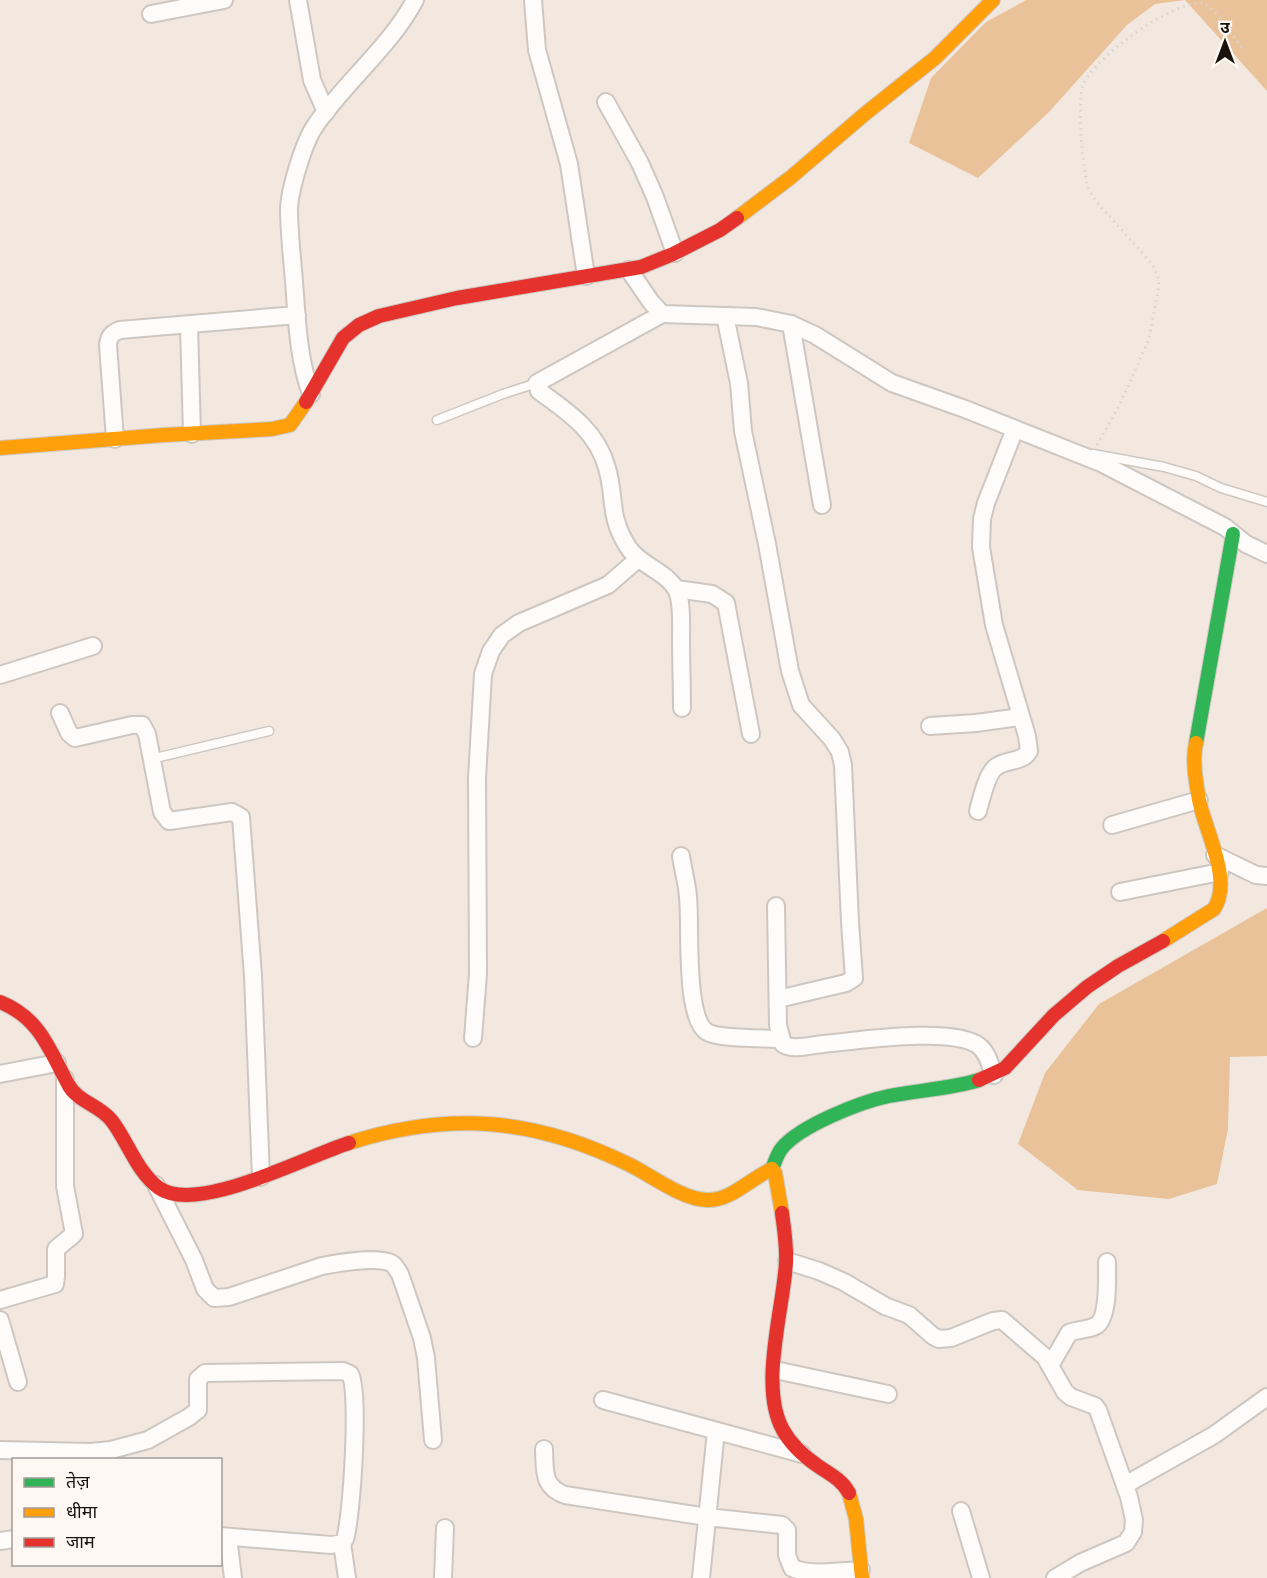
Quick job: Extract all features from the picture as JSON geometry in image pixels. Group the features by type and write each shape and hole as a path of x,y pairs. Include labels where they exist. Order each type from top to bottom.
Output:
{"street":[{"path":"152,14 224,0"},
{"path":"298,0 312,80 326,111"},
{"path":"311,394 301,363 290,216 292,186 314,128 395,31 415,0"},
{"path":"533,0 537,50 569,164 586,276"},
{"path":"0,448 272,429 290,425 298,416 343,338 358,325 379,316 457,298 629,270 675,253 720,230 790,178 866,112 935,58 993,0"},
{"path":"606,102 640,163 675,253"},
{"path":"629,270 652,302 725,316 756,317 791,324 815,335 892,383 1072,451 1225,527 1246,544 1267,554"},
{"path":"652,302 537,383 539,390 579,421 596,441 608,469 615,521 623,540 638,559 671,582 676,589 679,597 681,625 682,708"},
{"path":"115,439 109,338 112,333 120,330 189,326 297,315"},
{"path":"725,316 739,383 743,431 767,544 790,671 801,705 832,739 840,752 845,788 854,978 846,983 778,999"},
{"path":"791,324 822,505"},
{"path":"189,326 192,434"},
{"path":"978,811 991,771 996,765 1028,754 1027,736 994,626 980,533 986,503 1015,429"},
{"path":"0,1002 18,1009 27,1016 44,1036 65,1079 77,1096 103,1111 111,1119 143,1170 156,1185 167,1193 201,1193 247,1183 329,1149 388,1132 441,1122 483,1122 528,1130 587,1145 690,1196 707,1200 723,1197 772,1169 783,1147 796,1136 857,1107 885,1097 937,1089 994,1075 1005,1068 1063,1004 1128,960 1214,909 1220,892 1220,872 1199,800 1194,752 1233,534"},
{"path":"473,1038 478,975 477,778 483,674 487,662 491,651 502,635 519,623 608,585 638,559"},
{"path":"676,589 712,594 726,603 751,734"},
{"path":"0,675 93,646"},
{"path":"60,713 69,733 75,738 132,725 142,725 147,734 162,812 168,821 232,812 240,817 253,976 261,1178"},
{"path":"930,726 1020,717"},
{"path":"1112,825 1199,800"},
{"path":"1215,855 1256,875 1267,876"},
{"path":"681,856 688,896 691,979 700,1026 707,1032 717,1035 780,1039"},
{"path":"1120,892 1220,872"},
{"path":"776,906 780,1039 787,1047 946,1036 963,1039 982,1048 994,1075"},
{"path":"0,1074 57,1063"},
{"path":"0,1300 55,1284 56,1249 74,1234 65,1186 65,1079"},
{"path":"544,1449 545,1472 549,1484 555,1491 565,1495 706,1517 785,1526 789,1563 792,1568 861,1574 855,1508 851,1496 838,1479 803,1454 785,1434 777,1417 774,1401 775,1370 778,1321 786,1261 775,1173 772,1169"},
{"path":"156,1185 189,1250 205,1289 214,1298 230,1297 322,1266 377,1260 390,1262 400,1274 424,1348 433,1440"},
{"path":"786,1261 819,1271 844,1282 885,1306 909,1315 939,1339 951,1338 993,1321 1002,1320 1051,1364 1065,1392 1071,1397 1095,1406 1133,1511 1133,1533 1126,1543 1080,1563 1055,1578"},
{"path":"1051,1364 1069,1333 1090,1328 1101,1321 1106,1304 1107,1262"},
{"path":"0,1320 18,1382"},
{"path":"775,1370 888,1394"},
{"path":"0,1450 117,1453 148,1440 194,1414 199,1406 198,1378 205,1373 347,1372 353,1377 355,1408 347,1533 342,1543 347,1578"},
{"path":"1125,1485 1214,1435 1267,1397"},
{"path":"603,1400 803,1454"},
{"path":"701,1578 716,1431"},
{"path":"961,1511 981,1578"},
{"path":"443,1578 445,1528"},
{"path":"233,1578 224,1536 331,1545 342,1543"}],"lane":[{"path":"437,420 537,383"},
{"path":"1072,451 1142,462 1196,476 1221,488 1267,502"},
{"path":"151,759 269,731"}],"path":[{"path":"1092,453 1119,406 1149,339 1158,298 1158,276 1152,264 1095,200 1089,189 1082,135 1083,86 1089,74 1121,39 1140,25 1173,7 1192,1 1204,3 1209,7 1242,47"}],"shaded area":[{"path":"1026,0 1185,0 1155,4 1127,25 1049,112 978,178 909,143 931,78 986,22"},
{"path":"1185,0 1267,0 1267,91"},
{"path":"1267,908 1267,1056 1230,1057 1228,1129 1217,1184 1169,1199 1078,1190 1018,1144 1045,1073 1099,1004"}],"traffic: fast":[{"path":"1196,743 1233,534"},
{"path":"772,1169 780,1150 791,1140 802,1131 831,1116 889,1096 979,1080"}],"traffic: slow":[{"path":"737,218 790,178 935,58 993,0"},
{"path":"0,448 272,429 290,425 306,402"},
{"path":"1163,941 1214,909 1219,897 1221,884 1216,855 1199,800 1194,764 1196,743"},
{"path":"349,1143 422,1126 456,1123 491,1124 525,1129 559,1137 593,1149 697,1199 724,1197 772,1169 775,1173 782,1213"},
{"path":"849,1493 856,1519 862,1578"}],"traffic: jam":[{"path":"306,402 343,338 359,325 379,316 457,298 641,267 673,254 720,230 737,218"},
{"path":"979,1080 1005,1068 1054,1015 1087,987 1118,966 1163,941"},
{"path":"0,1002 14,1009 34,1026 49,1047 72,1090 112,1121 145,1174 159,1188 176,1194 199,1194 225,1189 349,1143"},
{"path":"782,1213 786,1257 774,1348 773,1393 776,1412 783,1430 794,1446 839,1481 849,1493"}]}
